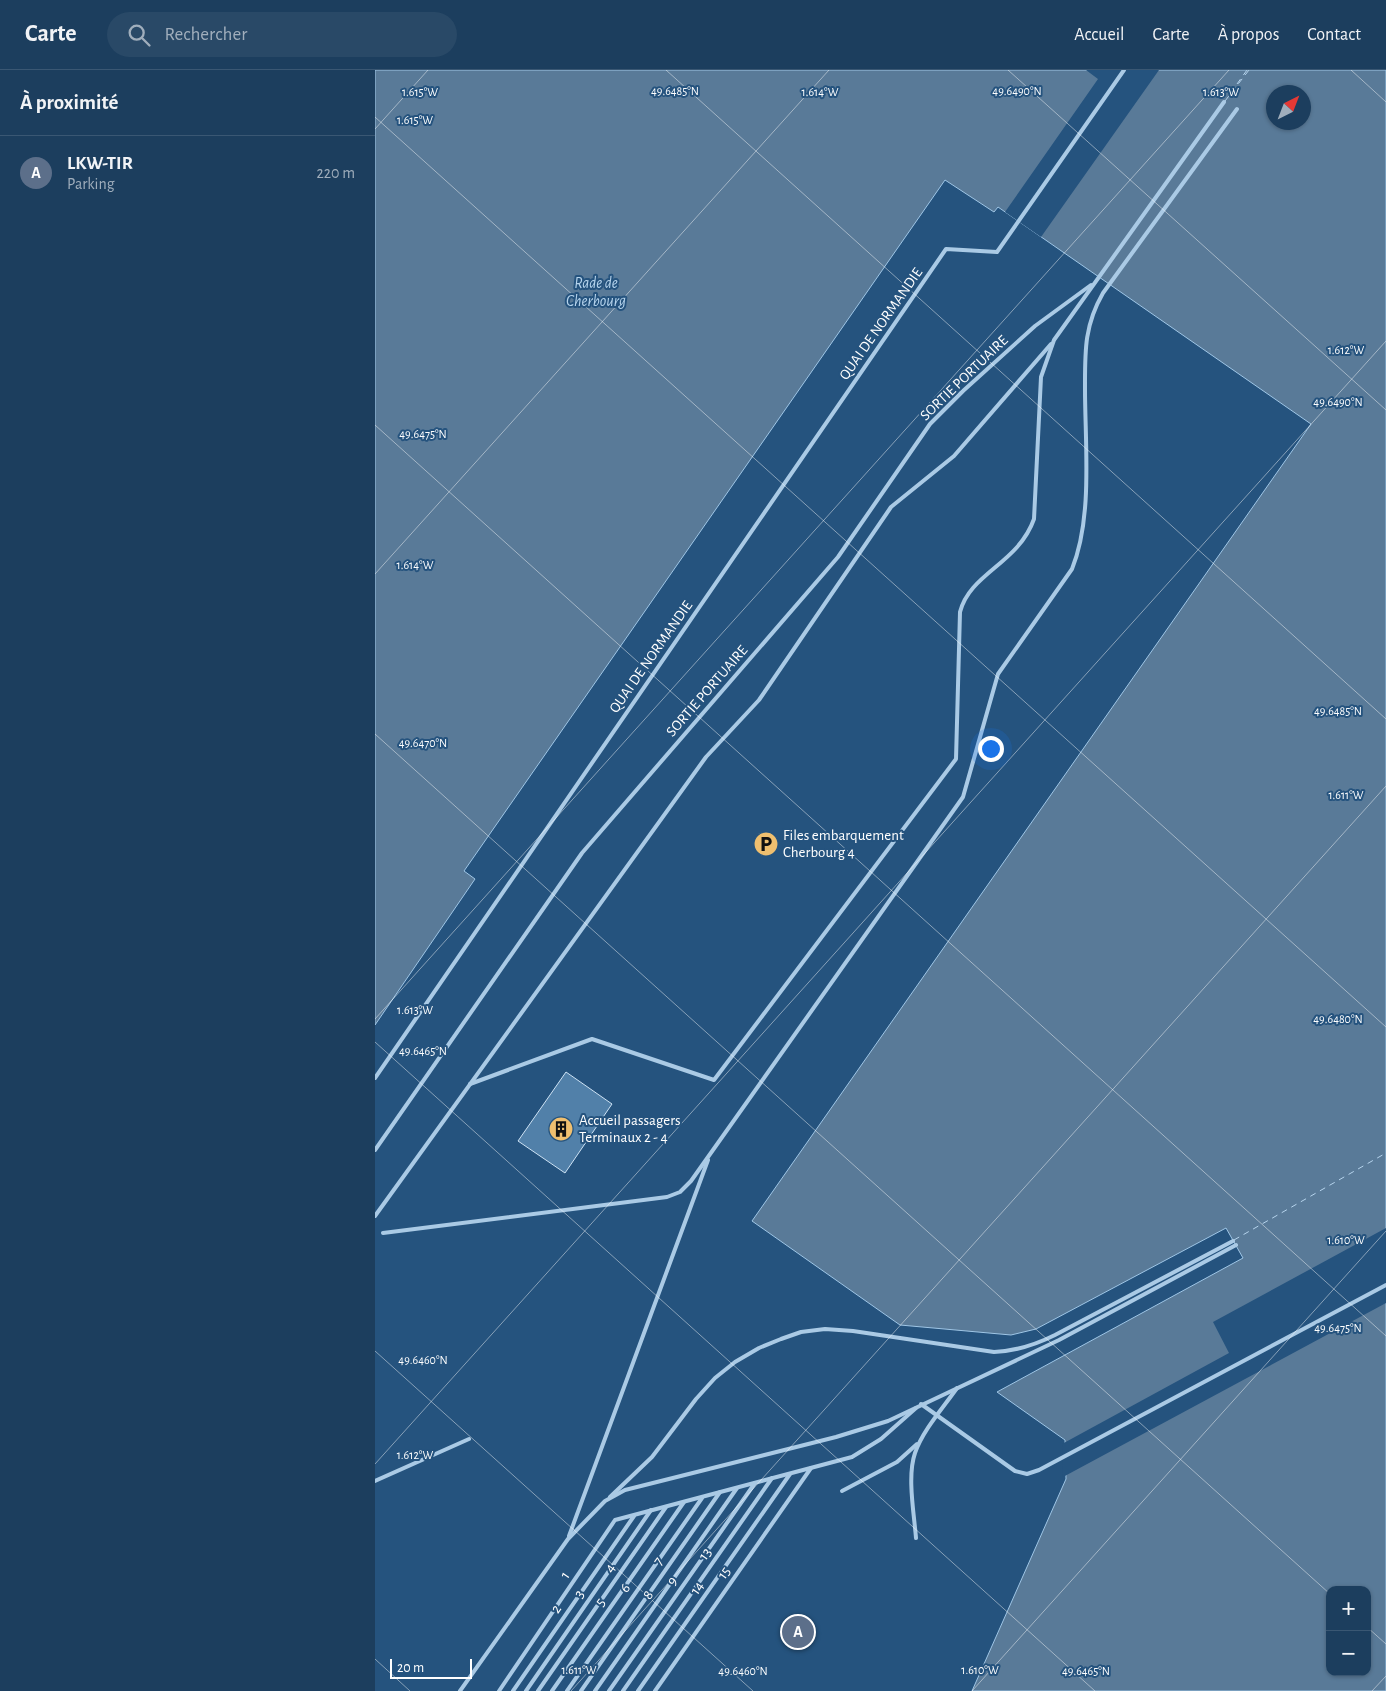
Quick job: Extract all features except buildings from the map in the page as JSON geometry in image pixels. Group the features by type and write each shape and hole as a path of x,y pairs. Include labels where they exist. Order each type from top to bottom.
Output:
{"lane":[{"name":"QUAI DE NORMANDIE","path":"375,1078 946,249 997,252 1124,70"},
{"path":"375,1216 706,757 759,700 891,508 954,456 1054,340 1224,102"},
{"path":"383,1233 667,1197 680,1192 691,1181 963,797 998,674 1072,569 1079,551 1084,509 1085,344 1094,309 1103,293 1237,109"},
{"name":"SORTIE PORTUAIRE","path":"375,1150 582,853 838,557 930,424 963,391 1035,326 1095,282"},
{"path":"470,1084 592,1039 714,1080 956,759 960,612 967,594 1014,552 1024,540 1033,519 1041,377 1054,340"},
{"path":"568,1539 709,1156"},
{"path":"460,1691 568,1539 605,1501 646,1464 696,1399 715,1378 735,1362 759,1348 801,1332 825,1330 853,1331 994,1352 1030,1347 1233,1241"},
{"path":"605,1501 625,1490 836,1438 887,1421 1059,1340 1236,1246"},
{"path":"921,1404 1015,1471 1027,1474 1039,1470 1386,1285"},
{"path":"841,1492 897,1462 920,1441 958,1387"},
{"path":"635,1515 852,1458 865,1450 921,1404"},
{"path":"375,1481 469,1439"},
{"path":"916,1538 911,1467 920,1441"},
{"name":"15","path":"655,1691 811,1468"},
{"name":"14","path":"638,1691 791,1473"},
{"name":"13","path":"623,1691 771,1478"},
{"name":"9","path":"609,1691 755,1483"},
{"name":"8","path":"595,1691 737,1488"},
{"name":"7","path":"581,1691 720,1492"},
{"name":"6","path":"567,1691 702,1497"},
{"name":"5","path":"553,1691 684,1502"},
{"name":"4","path":"538,1691 666,1507"},
{"name":"3","path":"526,1691 651,1510"},
{"name":"1","path":"499,1691 615,1520 635,1515"},
{"name":"2","path":"513,1691 635,1515"}],"water":[{"name":"Rade de Cherbourg","path":"375,70 1386,70 1386,1691 972,1691 1066,1479 1065,1440 997,1392 1243,1258 1226,1228 1036,1329 1011,1335 900,1325 752,1221 1311,424 998,207 994,212 945,180 464,871 475,879 375,1025"}],"pier":[{"path":"1086,70 1159,70 1041,237 1005,212 1098,79"},
{"path":"1386,1228 1386,1303 1063,1477 1062,1444 1229,1353 1213,1322"}],"ferry route":[{"path":"1237,84 1247,70"},
{"path":"1225,101 1249,70"},
{"path":"1234,1240 1386,1153"}],"place":[{"name":"Files embarquement Cherbourg 4","path":"766,844"},
{"name":"Accueil passagers Terminaux 2 - 4","path":"561,1129"},
{"name":"LKW-TIR","path":"798,1632"}]}
